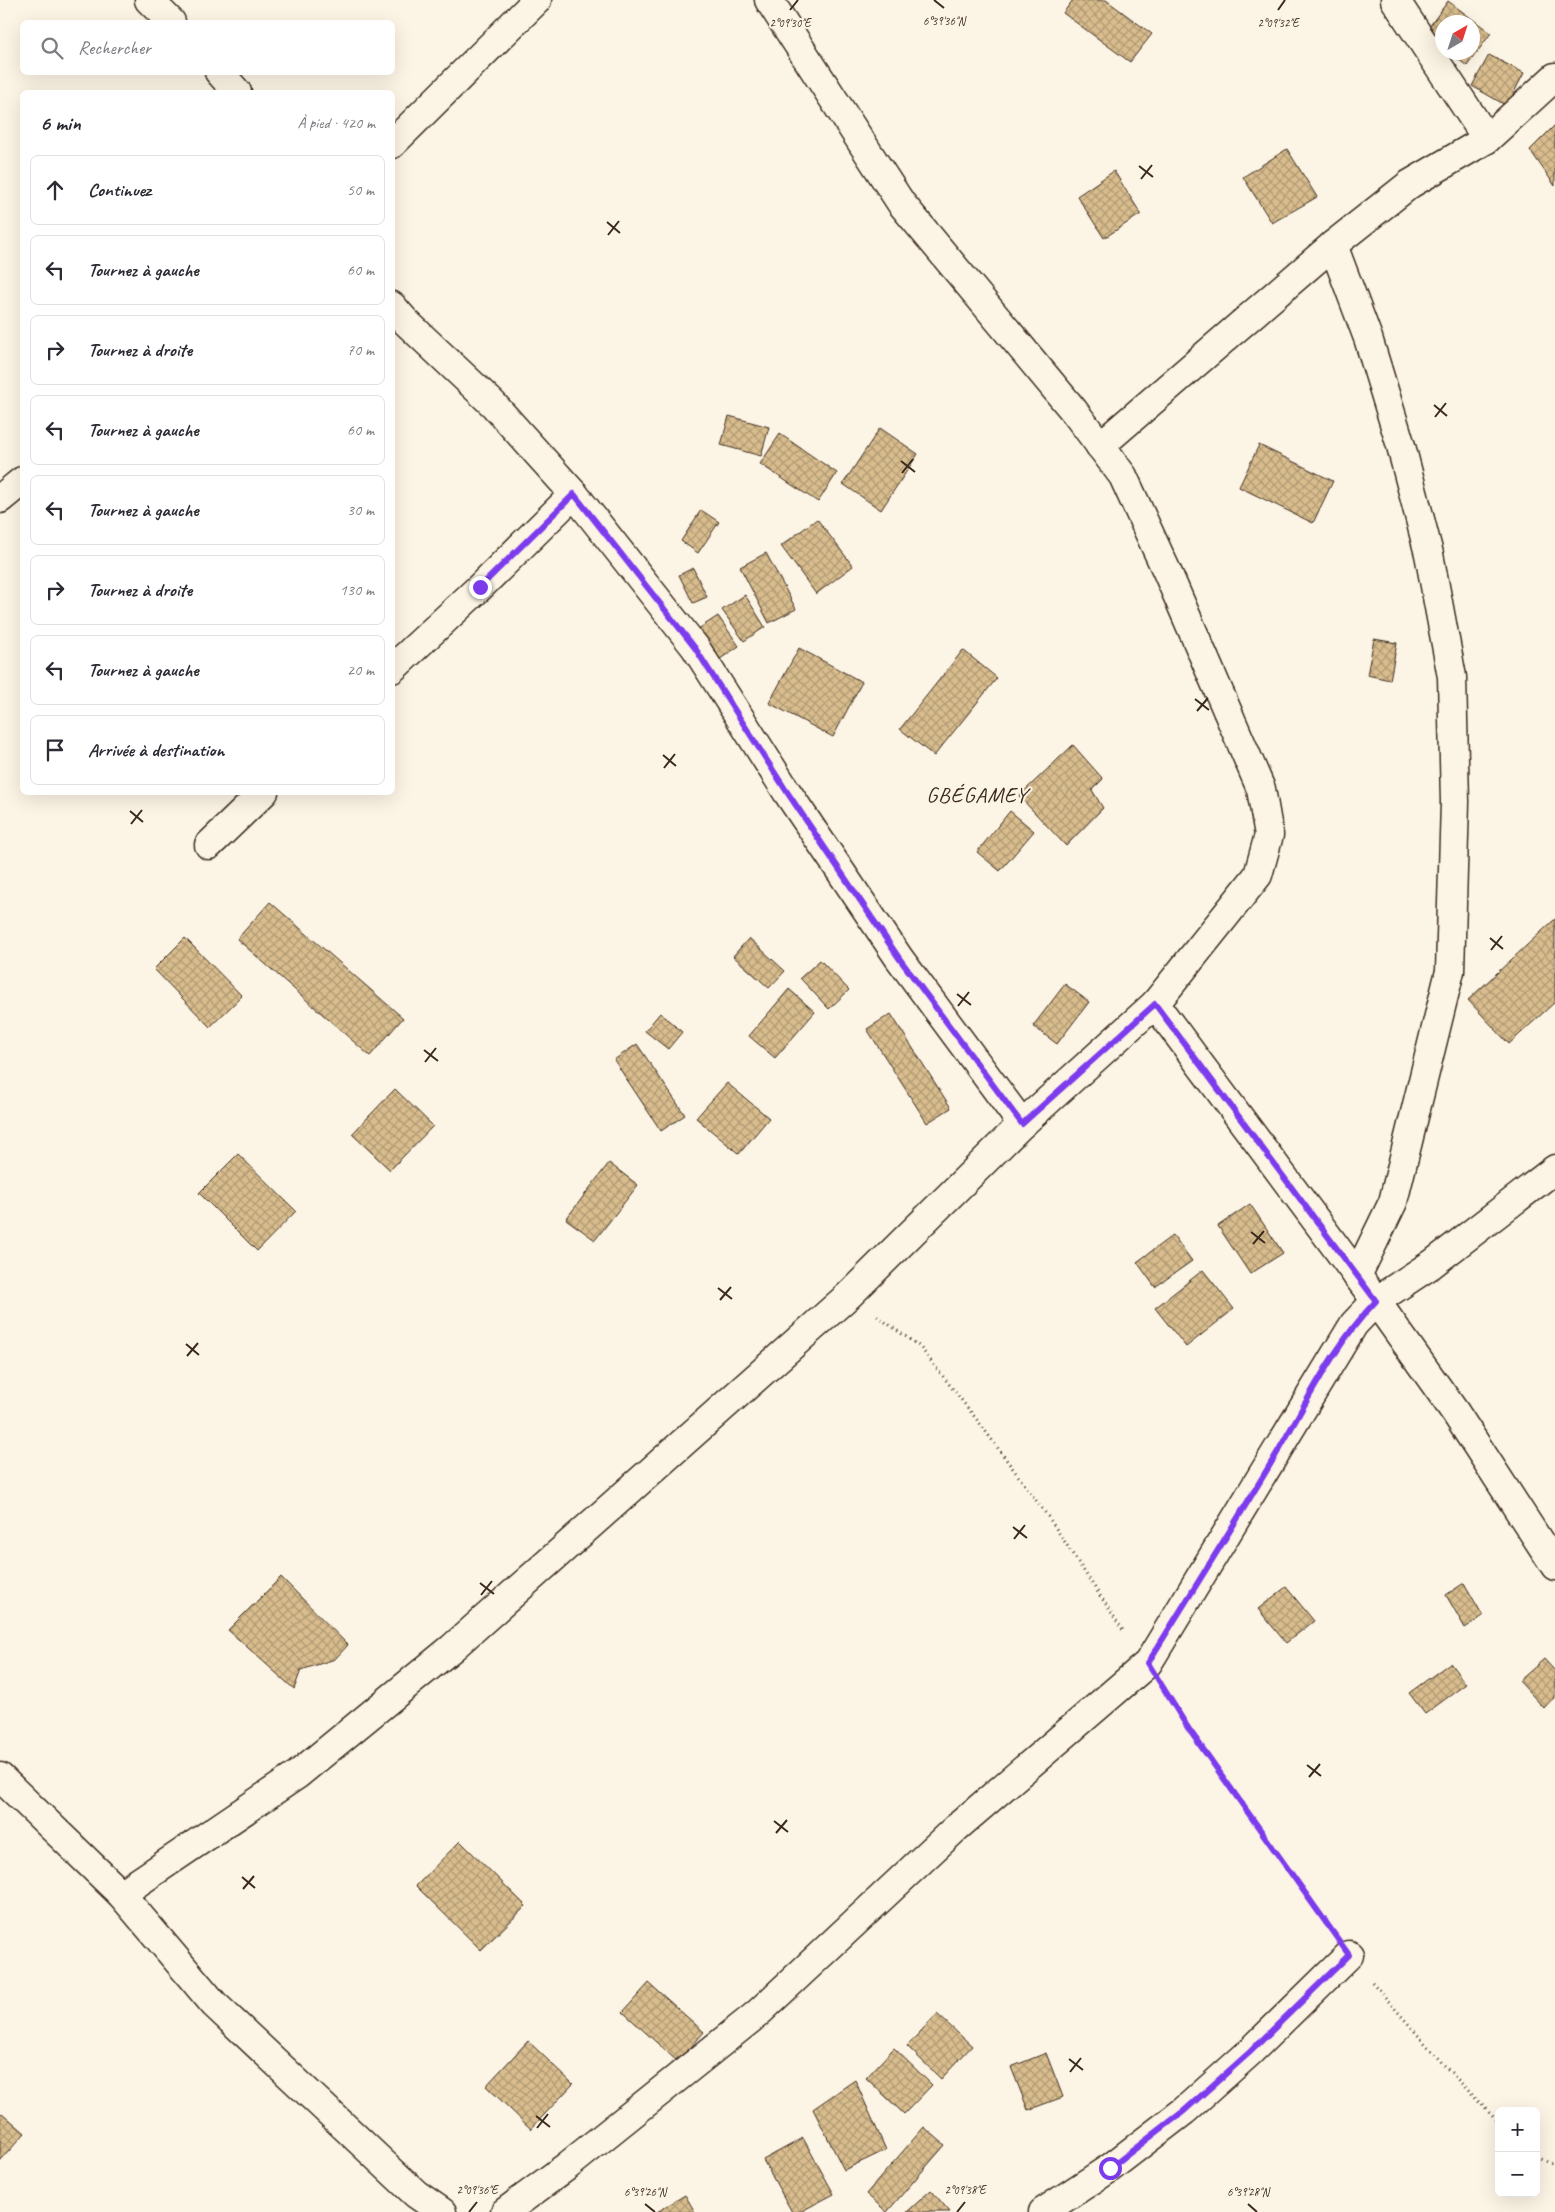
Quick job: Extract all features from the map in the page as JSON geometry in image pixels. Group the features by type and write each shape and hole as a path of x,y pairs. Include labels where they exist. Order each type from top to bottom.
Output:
{"street":[{"path":"149,0 169,20"},
{"path":"395,141 537,0"},
{"path":"121,1894 297,1775 452,1648 849,1295 1022,1124 1155,1004 1258,875 1269,835 1261,789 1173,585 1122,476 1100,446 901,203 769,0"},
{"path":"1395,0 1487,139"},
{"path":"221,75 235,90"},
{"path":"1100,446 1333,245 1410,184 1487,139 1555,77"},
{"path":"1333,245 1368,338 1401,446 1429,554 1452,678 1453,706 1455,802 1450,971 1393,1202 1357,1276"},
{"path":"395,309 493,404 574,494 695,648 787,792 899,958 1022,1124"},
{"path":"0,499 20,483"},
{"path":"395,666 480,587 574,494"},
{"path":"209,846 261,795"},
{"path":"1155,1004 1376,1301 1455,1412 1555,1566"},
{"path":"505,2212 566,2167 758,2014 956,1828 1148,1663 1354,1324 1376,1301 1432,1264 1555,1169"},
{"path":"0,1777 121,1894 214,2004 416,2194 442,2212"},
{"path":"1043,2212 1110,2168 1184,2111 1250,2052 1349,1955"}],"path":[{"path":"849,1295 920,1347 1049,1518 1116,1623 1148,1663 1188,1728 1349,1955 1443,2064 1495,2119"},
{"path":"1540,2159 1555,2166"}],"building":[{"path":"1073,0 1106,0 1152,34 1130,62 1063,13"},
{"path":"1448,1 1467,15 1438,15"},
{"path":"1435,19 1435,43 1424,34"},
{"path":"1480,25 1491,33 1480,48"},
{"path":"1489,55 1524,73 1507,106 1472,86"},
{"path":"1459,60 1471,60 1467,66"},
{"path":"1555,125 1555,186 1530,150"},
{"path":"1287,149 1317,197 1272,223 1243,177"},
{"path":"1114,171 1141,214 1104,238 1077,196"},
{"path":"729,416 769,427 761,456 721,445"},
{"path":"880,428 918,454 881,510 843,484"},
{"path":"780,434 837,473 818,502 760,464"},
{"path":"1259,445 1333,481 1313,523 1239,487"},
{"path":"701,510 719,522 698,553 681,541"},
{"path":"817,519 853,566 816,594 781,546"},
{"path":"766,553 796,609 769,623 740,567"},
{"path":"693,568 707,597 693,603 679,575"},
{"path":"745,595 765,627 744,641 722,610"},
{"path":"718,616 739,646 710,666 689,635"},
{"path":"1374,639 1397,643 1390,680 1367,675"},
{"path":"799,648 862,682 833,737 769,703"},
{"path":"963,650 997,678 934,756 900,729"},
{"path":"1073,745 1103,779 1092,790 1103,808 1066,846 1019,796"},
{"path":"1010,811 1034,831 1000,871 977,852"},
{"path":"270,902 403,1018 370,1056 237,939"},
{"path":"1555,919 1555,1002 1509,1044 1468,1000"},
{"path":"185,938 242,996 210,1027 154,969"},
{"path":"749,938 785,971 769,988 733,956"},
{"path":"820,960 849,990 829,1009 800,978"},
{"path":"1065,984 1089,1002 1057,1044 1033,1026"},
{"path":"789,989 815,1012 775,1058 749,1036"},
{"path":"660,1013 682,1032 668,1049 645,1031"},
{"path":"891,1014 951,1108 927,1123 867,1029"},
{"path":"637,1044 685,1115 661,1131 614,1060"},
{"path":"727,1083 769,1118 739,1154 696,1118"},
{"path":"395,1089 433,1126 390,1170 352,1134"},
{"path":"238,1154 296,1211 257,1251 199,1193"},
{"path":"609,1163 638,1185 595,1240 566,1219"},
{"path":"1250,1204 1283,1253 1250,1274 1218,1226"},
{"path":"1173,1235 1192,1261 1155,1287 1137,1262"},
{"path":"1203,1270 1234,1309 1186,1347 1155,1308"},
{"path":"281,1577 348,1645 335,1659 301,1670 294,1689 228,1630"},
{"path":"1464,1583 1483,1616 1465,1628 1446,1595"},
{"path":"1286,1587 1314,1621 1286,1643 1258,1609"},
{"path":"1544,1659 1555,1671 1555,1698 1544,1708 1519,1681"},
{"path":"1450,1663 1466,1684 1425,1714 1409,1693"},
{"path":"460,1841 526,1906 481,1950 416,1886"},
{"path":"649,1983 704,2032 678,2062 623,2012"},
{"path":"937,2014 972,2046 941,2079 907,2046"},
{"path":"528,2041 573,2084 531,2129 486,2086"},
{"path":"894,2048 932,2085 904,2114 866,2078"},
{"path":"1046,2053 1063,2097 1028,2110 1011,2067"},
{"path":"855,2080 886,2150 844,2170 813,2109"},
{"path":"2,2113 25,2133 0,2161 0,2115"},
{"path":"924,2127 945,2145 887,2212 866,2194"},
{"path":"803,2138 834,2194 800,2212 792,2212 763,2160"},
{"path":"931,2190 950,2212 907,2212"},
{"path":"685,2195 695,2212 657,2212"}],"district":[{"name":"GBÉGAMEY","path":"977,794"}],"route":[{"path":"480,587 574,494 695,648 787,792 899,958 1022,1124 1155,1004 1376,1301 1354,1324 1328,1364 1276,1454 1148,1663 1188,1728 1349,1955 1250,2052 1184,2111 1110,2168"}]}
